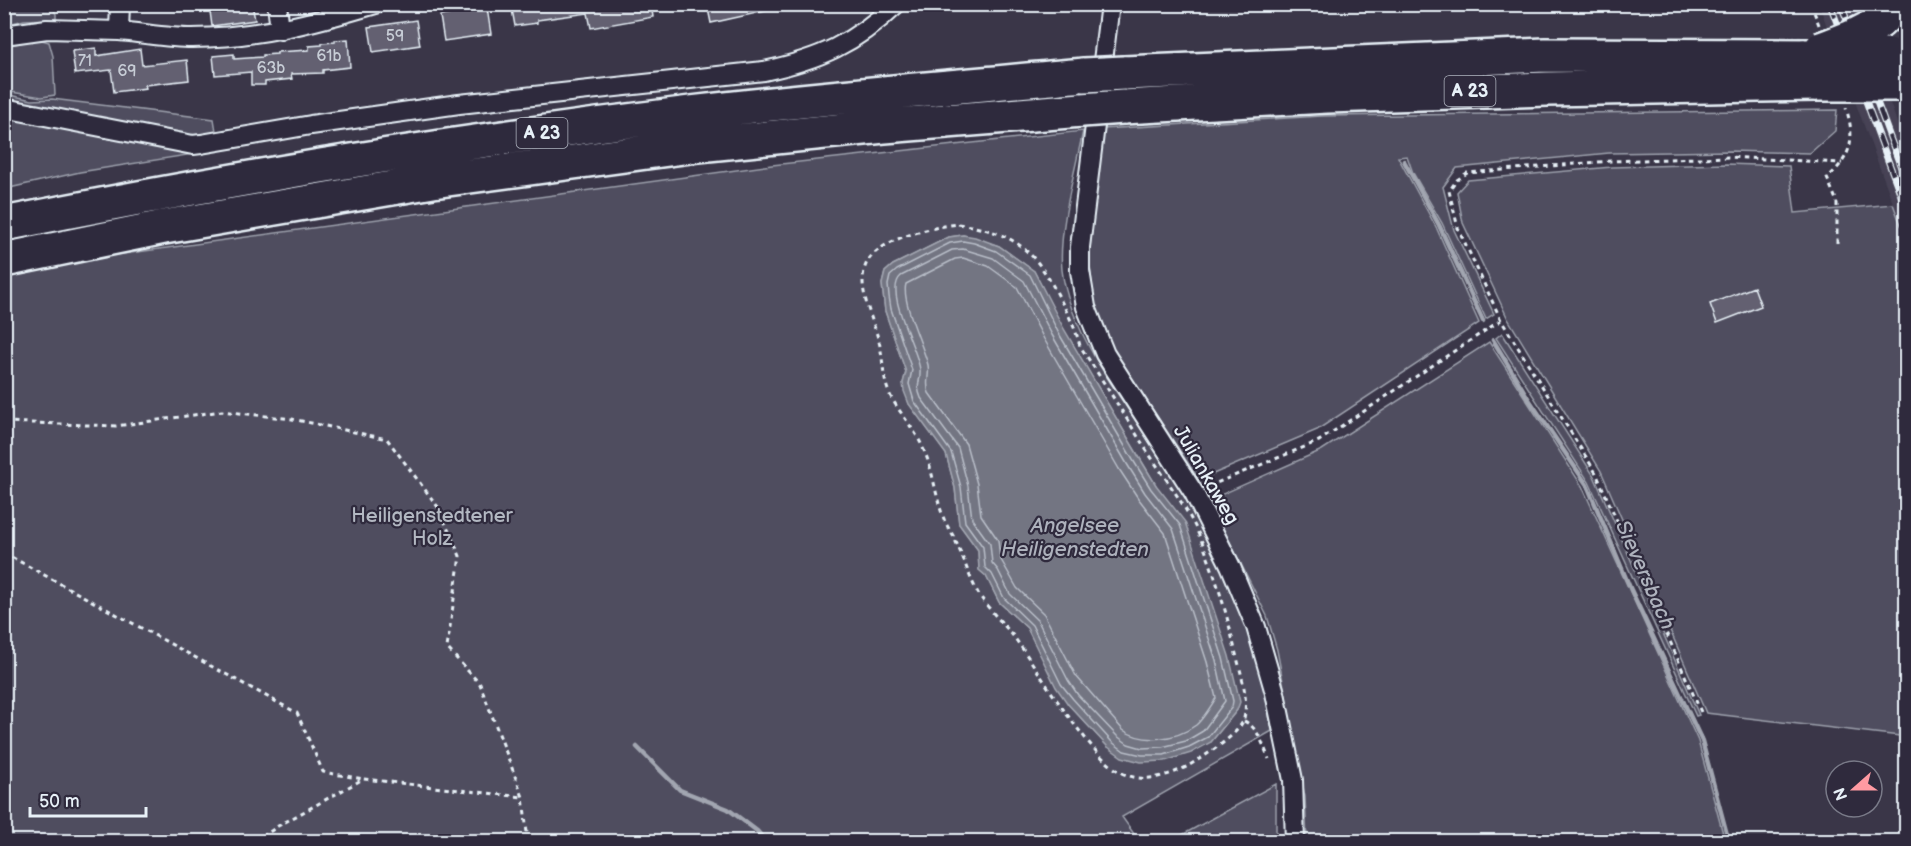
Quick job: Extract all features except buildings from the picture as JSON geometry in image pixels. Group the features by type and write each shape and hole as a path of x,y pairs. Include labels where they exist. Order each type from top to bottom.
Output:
{"highway":[{"path":"1811,70 1888,13"},
{"name":"A 23","path":"4,224 158,193 428,149 692,113 1084,75 1545,55 1902,73"},
{"name":"A 23","path":"4,260 164,227 433,181 698,146 884,126 1088,124 1123,107 1327,96 1547,89 1811,70"}],"street":[{"path":"119,31 120,4"},
{"path":"277,4 280,30"},
{"path":"4,35 47,29 119,31 202,38 280,30 376,4"},
{"path":"4,108 193,145 459,104 764,71 813,59 840,47 863,32 896,4"},
{"name":"Juliankaweg","path":"1110,11 1088,124 1080,247 1080,271 1086,308 1105,354 1194,493 1234,575 1256,627 1272,682 1293,780 1295,842"}],"path":[{"path":"1701,712 1596,473 1501,320 1458,228 1449,191 1457,180 1467,173 1611,161 1728,157 1842,163"},
{"path":"1827,178 1837,202 1837,243"},
{"path":"958,224 998,233 1015,241 1041,265 1077,331 1080,346 1188,513 1203,543 1226,611 1244,694 1244,721 1228,738 1178,771 1155,778 1141,779 1115,770 1077,728 1014,638 980,596 955,539 945,523 935,480 917,435 905,421 886,384 881,366 880,347 869,314 864,282 865,267 878,250 916,232 958,224"},
{"path":"1194,493 1319,441 1501,320"},
{"path":"4,422 116,426 222,411 292,419 387,439 438,507 460,556 447,648 480,684 524,797 528,842"},
{"path":"4,553 297,713 323,772 363,779 524,797"},
{"path":"1244,721 1251,724 1257,732 1269,759"},
{"path":"255,842 278,826 363,779"}],"shaded area":[{"path":"1819,5 1854,5 1859,18 1906,147 1906,238"}],"green space":[{"path":"5,4 51,5 56,19 24,20 5,25"},
{"path":"39,39 49,42 53,56 55,95 42,97 5,91 5,46"},
{"path":"5,94 32,100 52,99 214,119 219,150 80,172 5,189"},
{"path":"1837,110 1835,131 1810,153 1730,151 1609,153 1457,168 1443,187 1454,230 1494,314 1486,319 1442,223 1413,173 1407,156 1398,157 1436,227 1479,323 1317,430 1199,480 1114,351 1095,307 1089,258 1102,129 1322,116"},
{"name":"Heiligenstedtener Holz","path":"1083,131 1062,237 1062,270 1068,299 1080,328 1112,386 1186,494 1216,550 1250,639 1272,731 1122,817 1139,841 5,841 4,275 72,261 772,165","holes":["963,235 999,246 1034,271 1063,329 1156,485 1237,710 1211,742 1108,747 1068,704 1027,628 999,602 986,576 979,570 978,550 959,524 955,488 946,454 909,404 903,383 906,372 885,311 882,284 885,272 893,265 949,237"]},
{"path":"1726,164 1789,166 1795,213 1893,204 1906,238 1906,741 1900,736 1706,713 1601,471 1508,319 1463,223 1457,192 1468,180 1612,167"},
{"path":"1502,333 1594,476 1699,715 1696,716 1589,482 1496,338"},
{"path":"1489,342 1582,486 1698,741 1725,841 1307,841 1305,797 1277,650 1267,616 1209,500 1322,450"},
{"path":"1276,784 1276,841 1171,841"}],"water":[{"name":"Angelsee Heiligenstedten","path":"963,235 999,246 1034,271 1064,329 1139,457 1156,485 1185,522 1229,656 1240,702 1237,710 1211,742 1191,753 1165,761 1141,762 1122,757 1108,747 1068,704 1056,687 1027,628 999,602 986,576 979,570 978,550 959,524 955,488 946,454 909,404 904,391 903,383 906,372 885,311 882,284 885,272 893,265 949,237"}],"waterway":[{"name":"Sieversbach","path":"1404,161 1439,225 1483,321"},
{"name":"Sieversbach","path":"1493,340 1528,398 1587,485 1631,590 1702,741 1729,842"},
{"path":"637,747 680,790 728,809 757,831 766,842"}],"railway":[{"path":"1830,4 1906,209"},
{"path":"1841,4 1906,181"}]}
